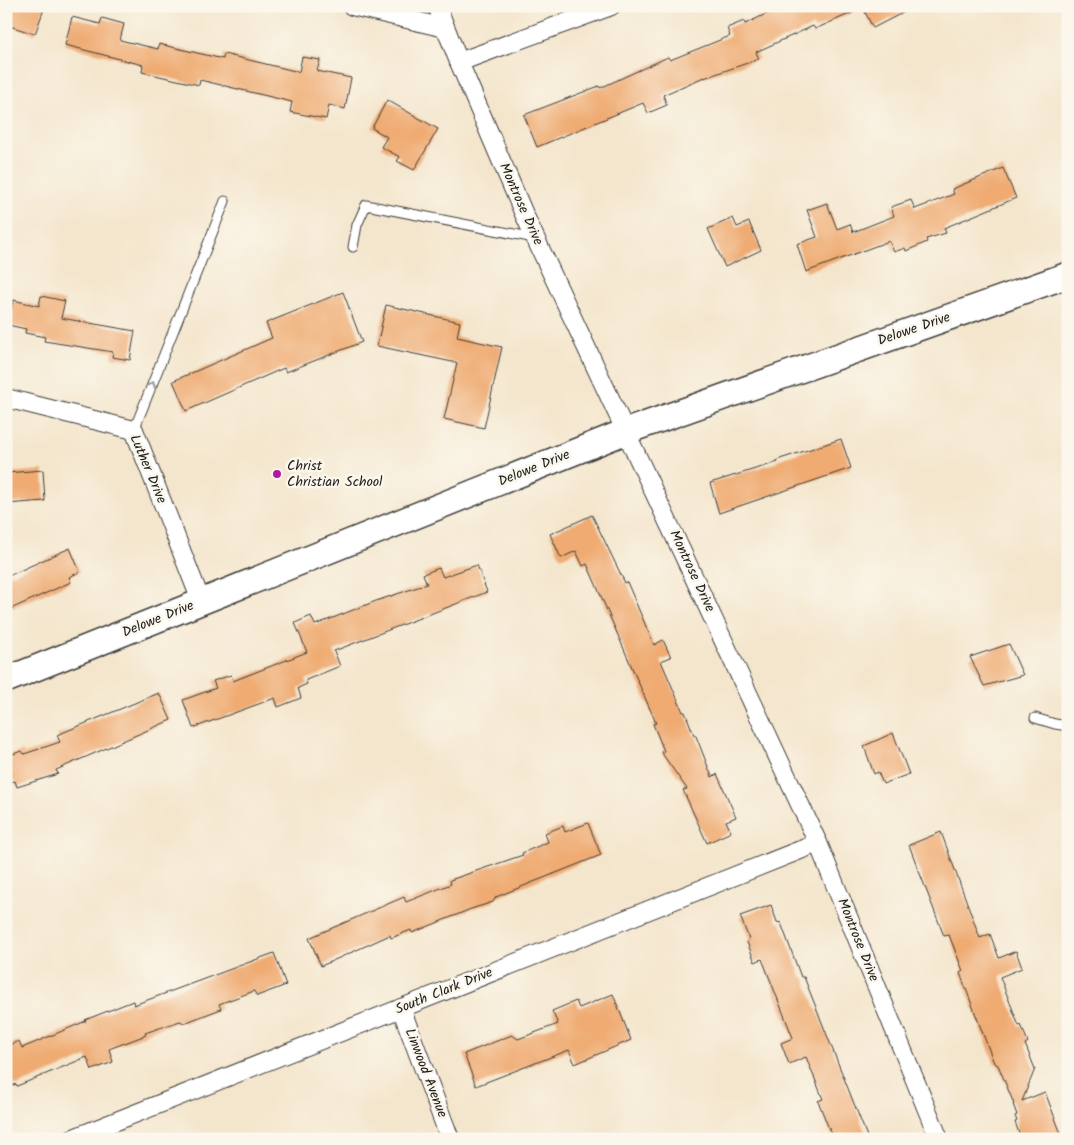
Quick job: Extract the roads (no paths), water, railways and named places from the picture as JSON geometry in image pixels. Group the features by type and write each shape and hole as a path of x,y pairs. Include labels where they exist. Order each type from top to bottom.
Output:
{"street":[{"path":"352,6 444,28"},
{"name":"Montrose Drive","path":"437,6 444,28 536,238 818,842 939,1139"},
{"path":"459,62 611,6"},
{"name":"Delowe Drive","path":"6,680 627,431 1068,275"},
{"name":"Luther Drive","path":"6,398 134,430 201,601"},
{"name":"South Clark Drive","path":"71,1139 818,842"},
{"name":"Linwood Avenue","path":"401,1008 450,1139"}],"lane":[{"path":"134,430 225,201"},
{"path":"353,247 357,225 366,205 536,238"},
{"path":"1036,718 1068,726"}],"place":[{"name":"Christ Christian School","path":"277,474"}]}
